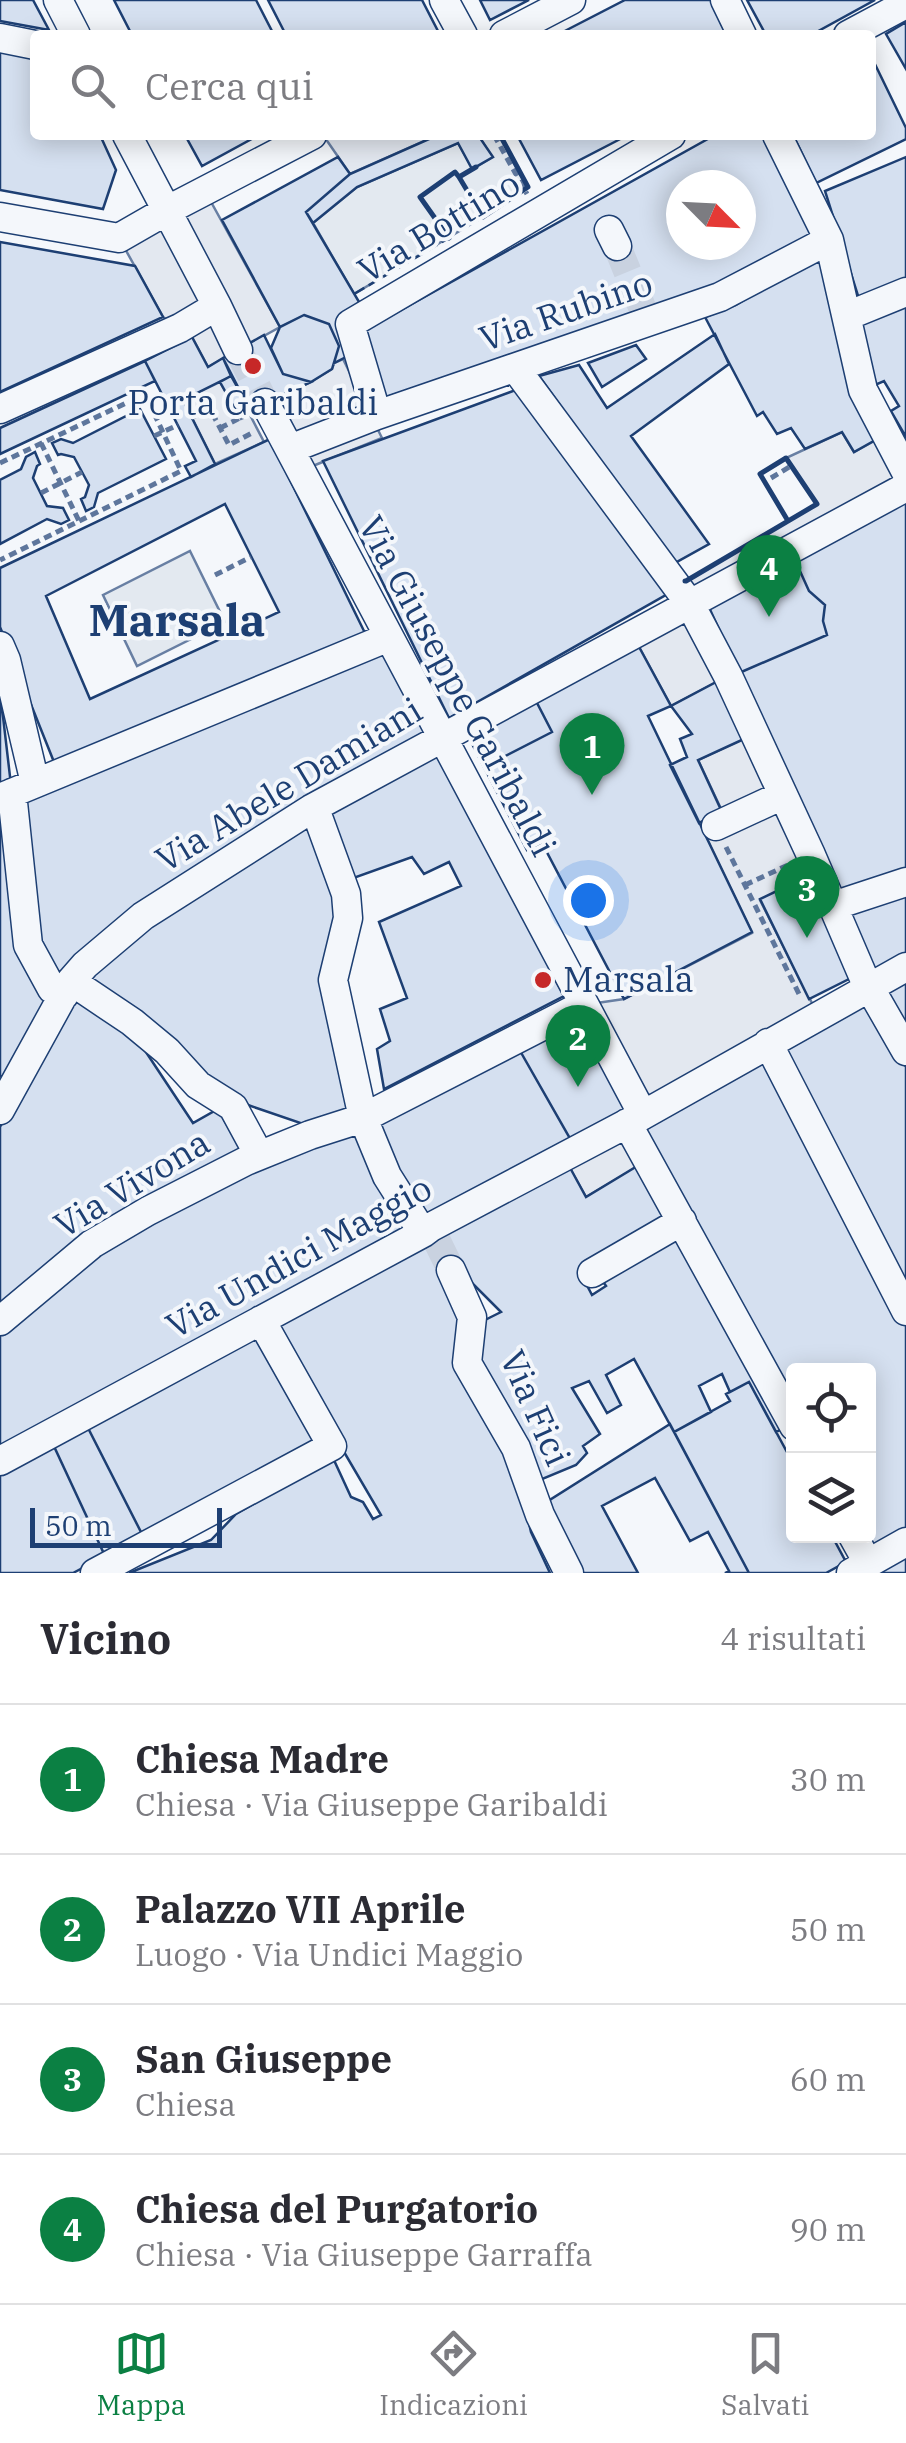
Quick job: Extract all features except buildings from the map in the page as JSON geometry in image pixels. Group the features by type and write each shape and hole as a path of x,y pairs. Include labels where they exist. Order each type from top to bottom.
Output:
{"street":[{"path":"58,0 73,30"},
{"path":"444,0 460,30"},
{"path":"514,30 571,0"},
{"path":"725,0 740,30"},
{"path":"857,30 906,4"},
{"path":"0,38 30,44"},
{"path":"130,140 238,350"},
{"path":"0,217 119,238 302,140"},
{"name":"Via Bottino","path":"377,415 350,324 663,140"},
{"path":"780,140 828,240 863,390 906,472"},
{"name":"Via Rubino","path":"290,449 377,415 516,369 645,317 720,297 828,240"},
{"path":"847,316 906,292"},
{"path":"0,409 180,328 217,306"},
{"path":"516,369 690,604 784,795 870,988 906,1052"},
{"name":"Via Giuseppe Garibaldi","path":"260,414 290,449 583,1005 682,1221 786,1411"},
{"name":"Via Abele Damiani","path":"3,1098 85,965 143,916 312,809 906,487"},
{"path":"16,791 388,637"},
{"path":"0,646 6,660 28,945 52,988 68,988 132,1022 198,1085 233,1107 259,1155"},
{"path":"716,826 784,795"},
{"path":"312,809 346,894 348,918 333,980 362,1118 388,1176 430,1232"},
{"path":"834,906 906,882"},
{"path":"815,1017 906,967"},
{"name":"Via Vivona","path":"0,1321 92,1244 148,1211 259,1155 362,1118 583,1005"},
{"name":"Via Undici Maggio","path":"0,1461 430,1232 815,1017"},
{"path":"768,1043 906,1312"},
{"path":"592,1273 682,1221"},
{"name":"Via Fici","path":"451,1270 472,1317 467,1363 516,1448 540,1515 569,1573"},
{"path":"95,1573 332,1446 261,1320"},
{"path":"854,1543 859,1570 906,1542"}],"path":[{"path":"497,140 524,190"},
{"path":"0,463 145,394 181,471 0,560"},
{"path":"191,418 210,408 229,445 260,414"},
{"path":"220,428 260,414"},
{"path":"154,436 178,425"},
{"path":"41,443 80,521"},
{"path":"771,478 791,466"},
{"path":"41,493 82,472"},
{"path":"215,576 251,557"},
{"path":"716,826 815,1017"},
{"path":"745,885 811,855"}],"shaded area":[{"path":"326,140 427,140 350,174"},
{"path":"481,140 503,140 528,187 354,294 313,223 357,187 458,143 473,169 492,157"},
{"path":"205,191 280,327 208,367 192,337 163,317 119,238"},
{"path":"343,359 382,438 288,476 265,403 311,382"},
{"path":"220,382 241,419 250,415 264,442 215,464 183,400"},
{"path":"842,432 854,452 885,435 906,472 694,588 686,581 817,504 786,458"},
{"path":"190,551 225,622 137,666 103,595"},
{"path":"690,604 728,676 671,706 632,634"},
{"path":"755,733 819,871 760,900 823,1025 639,1126 583,1005 624,999 752,933 699,823 722,811 698,760"},
{"path":"627,1123 649,1160 586,1197 564,1158"}],"tunnel":[{"path":"617,246 644,312"},
{"path":"238,350 265,403"},
{"path":"435,1237 451,1270"}],"fence":[{"path":"354,294 449,238"}],"wall":[{"path":"459,177 483,217 528,187 503,140"},
{"path":"449,238 420,197 455,172 459,177 476,167"},
{"path":"685,581 686,581 817,504 786,458 760,474 788,521"}],"place":[{"name":"Porta Garibaldi","path":"253,366"},
{"name":"Chiesa del Purgatorio","path":"769,617"},
{"name":"Chiesa Madre","path":"592,795"},
{"name":"San Giuseppe","path":"807,938"},
{"name":"Marsala","path":"543,980"},
{"name":"Palazzo VII Aprile","path":"578,1087"}],"district":[{"name":"Marsala","path":"177,620"}]}
